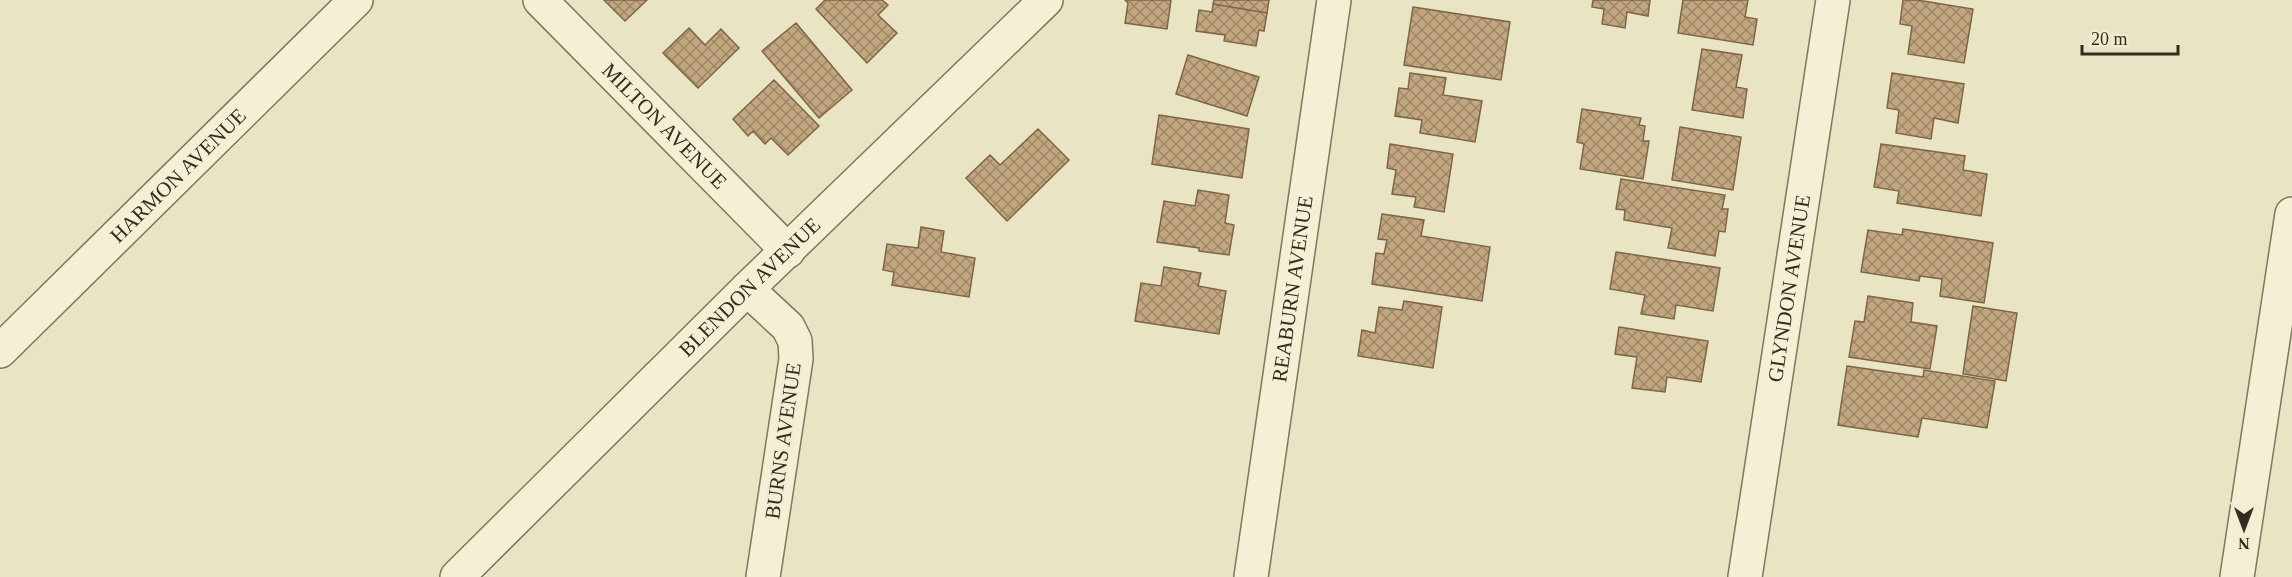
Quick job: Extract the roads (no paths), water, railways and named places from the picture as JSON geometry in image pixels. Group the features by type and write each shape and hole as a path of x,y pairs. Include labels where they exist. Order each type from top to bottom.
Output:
{"street":[{"name":"HARMON AVENUE","path":"0,351 356,0"},
{"name":"MILTON AVENUE","path":"540,0 788,251"},
{"name":"BLENDON AVENUE","path":"457,577 747,289 1046,0"},
{"name":"REABURN AVENUE","path":"1251,577 1334,0"},
{"name":"GLYNDON AVENUE","path":"1745,577 1833,0"},
{"path":"2237,577 2292,214"},
{"name":"BURNS AVENUE","path":"747,289 788,327 795,340 796,359 763,577"}]}
